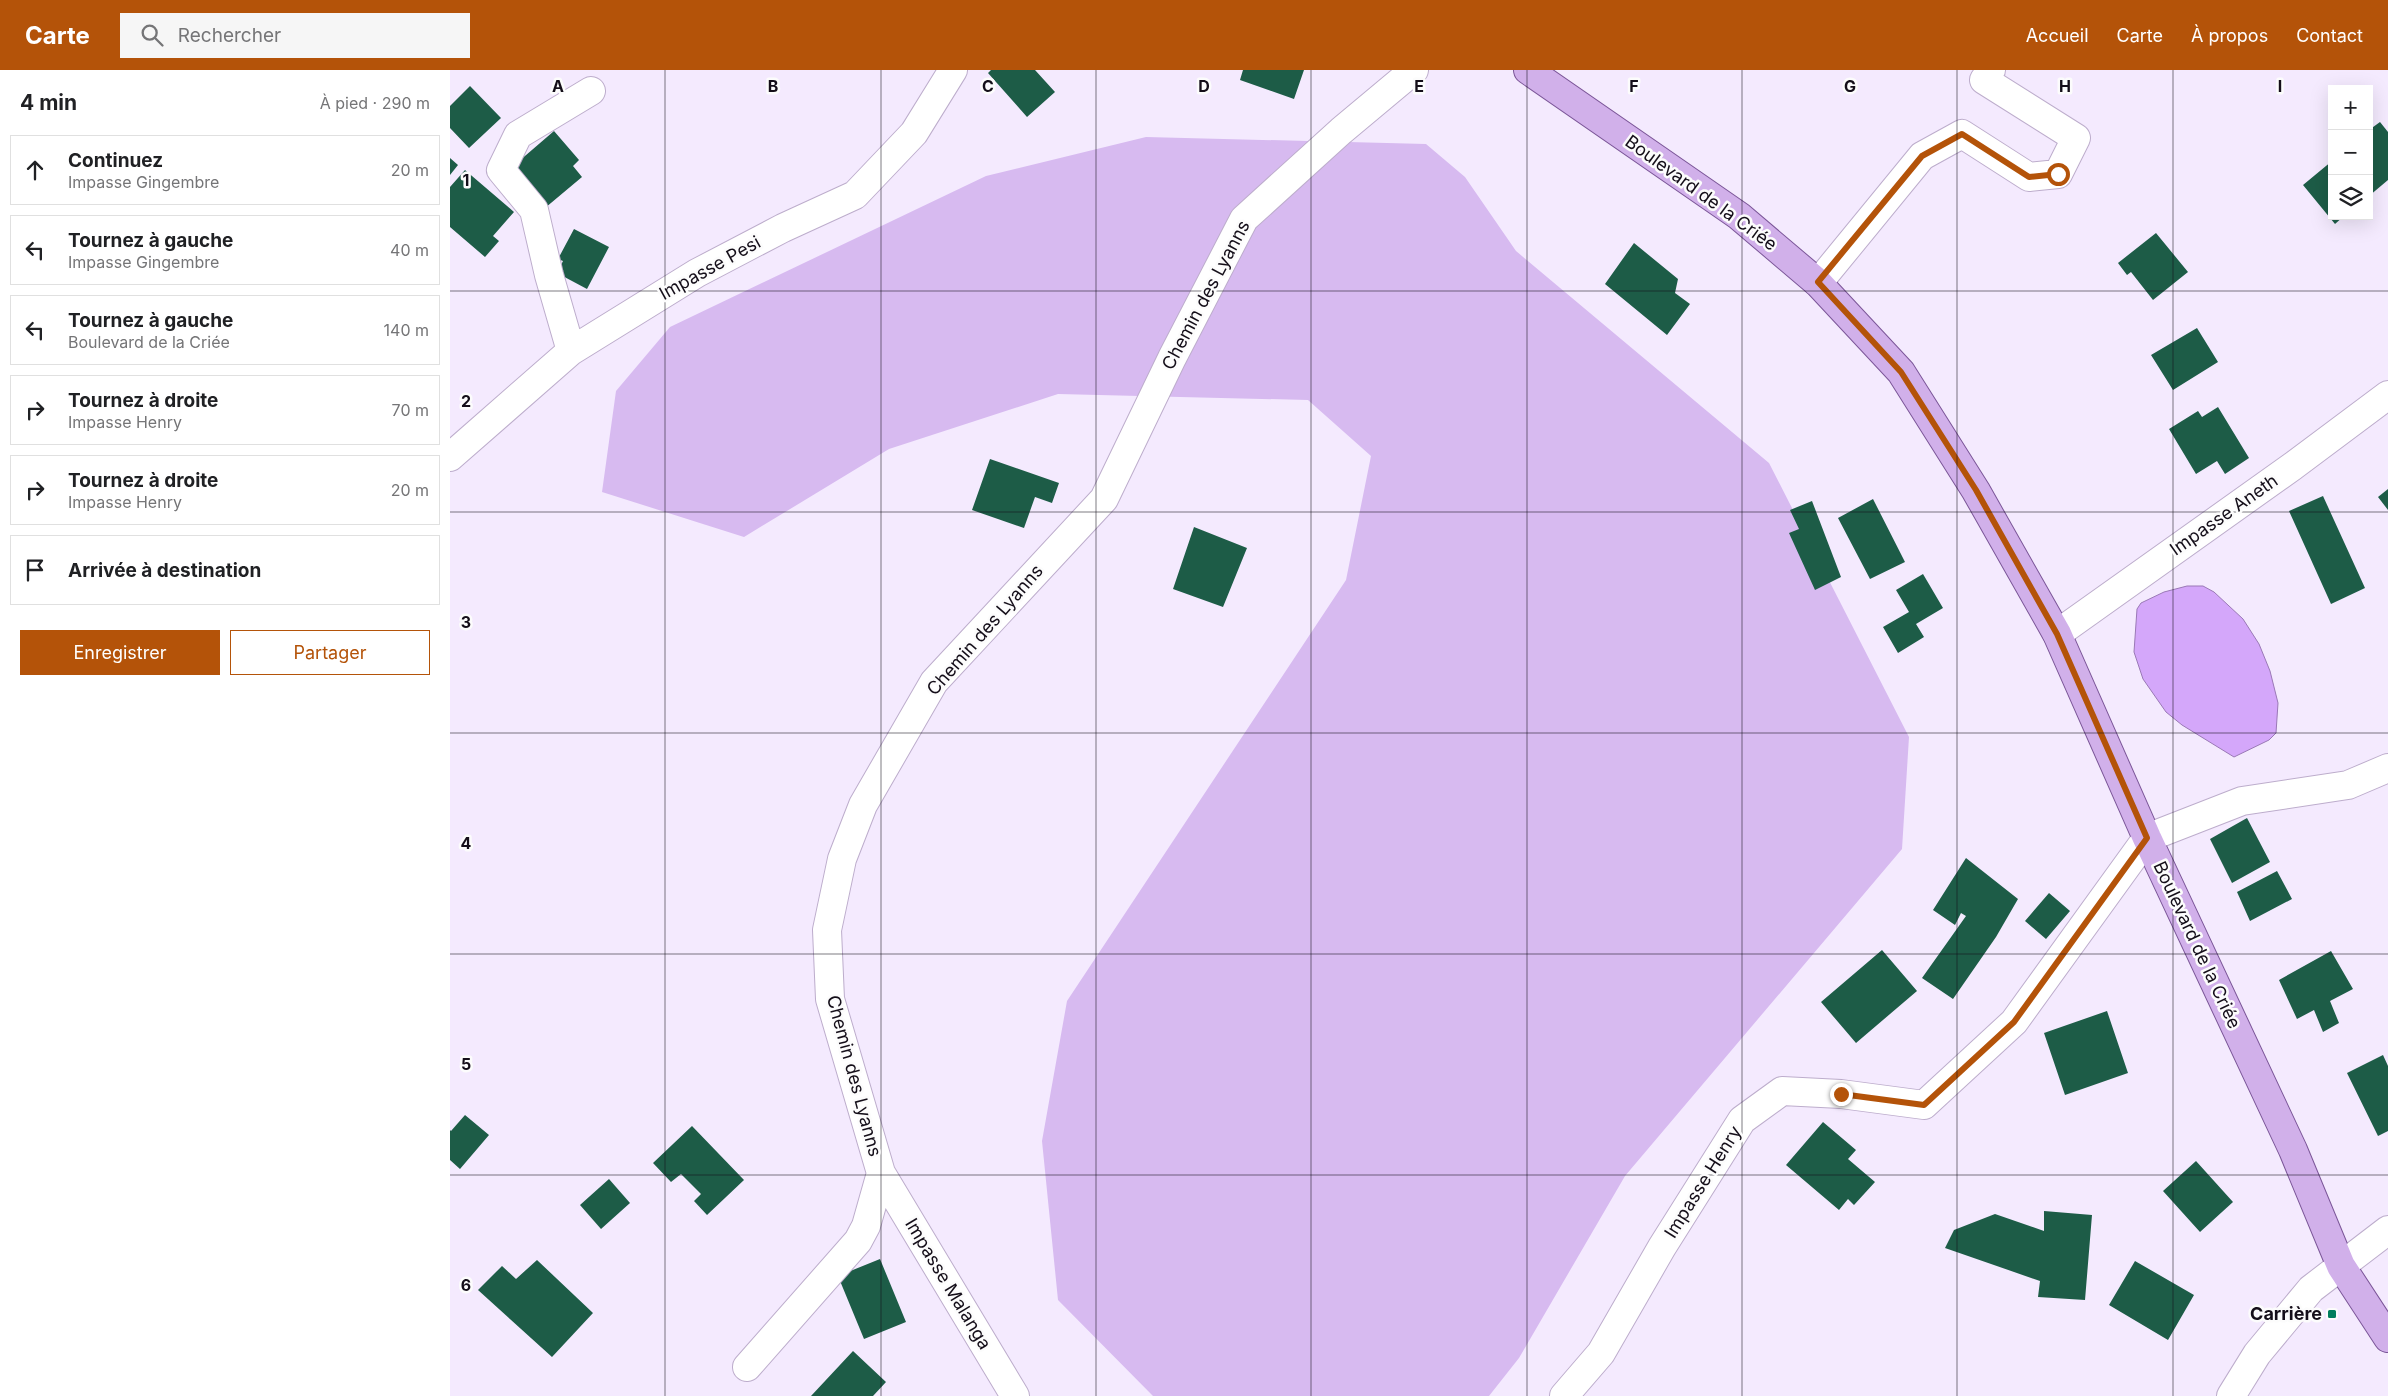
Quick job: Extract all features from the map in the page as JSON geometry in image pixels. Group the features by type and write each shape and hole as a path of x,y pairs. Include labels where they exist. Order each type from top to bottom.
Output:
{"main road":[{"name":"Boulevard de la Criée","path":"1528,70 1739,216 1818,282 1901,372 1976,490 2057,634 2147,838 2293,1150 2341,1266 2388,1338"}],"street":[{"name":"Impasse Pesi","path":"450,457 571,351 697,273 783,228 854,195 914,133 953,70"},
{"name":"Chemin des Lyanns","path":"747,1368 858,1241 866,1226 881,1173 830,999 827,930 842,860 863,805 934,682 1104,499 1172,358 1244,219 1341,131 1414,70"},
{"path":"1818,282 1922,156 1962,134 2029,177 2058,174 2076,138 1984,80 1991,70"},
{"path":"571,351 549,275 534,210 501,170 518,135 590,91"},
{"name":"Impasse Aneth","path":"2057,634 2293,466 2388,395"},
{"path":"2147,838 2242,800 2348,785 2388,768"},
{"name":"Impasse Henry","path":"1564,1396 1602,1353 1662,1247 1742,1120 1782,1091 1841,1094 1924,1105 2014,1022 2147,838"},
{"name":"Impasse Malanga","path":"881,1173 1014,1396"},
{"path":"2231,1396 2256,1354 2311,1289 2388,1230"}],"shaded area":[{"path":"1146,137 1426,144 1465,177 1516,251 1769,463 1909,737 1902,849 1625,1176 1519,1358 1489,1396 1153,1396 1058,1300 1042,1141 1067,1001 1346,580 1371,456 1308,400 1058,394 889,449 744,537 602,492 616,391 670,327 986,176"},
{"path":"2187,586 2203,586 2214,592 2243,619 2259,644 2270,671 2278,703 2276,733 2269,740 2234,757 2182,725 2166,712 2143,679 2134,652 2137,609 2141,603 2164,592"}],"building":[{"path":"991,70 1035,70 1055,92 1027,117 988,73"},
{"path":"1243,70 1304,70 1294,99 1240,80"},
{"path":"470,86 501,118 469,148 450,128 450,106"},
{"path":"2380,122 2388,132 2388,180 2373,193 2373,130 2373,127"},
{"path":"554,131 579,160 573,166 582,177 545,208 511,168"},
{"path":"450,158 458,165 450,175"},
{"path":"2328,164 2328,215 2303,185"},
{"path":"465,170 514,212 493,236 499,241 485,257 450,227 450,187"},
{"path":"574,229 609,247 587,289 557,273 563,261 558,259"},
{"path":"2156,233 2188,272 2153,300 2131,272 2127,275 2118,263"},
{"path":"1634,243 1678,279 1675,293 1690,304 1667,335 1605,284"},
{"path":"2197,328 2218,362 2173,390 2151,355"},
{"path":"2218,407 2249,458 2225,474 2217,461 2196,474 2169,429 2198,411 2202,417"},
{"path":"990,459 1059,483 1052,503 1035,497 1024,528 972,510"},
{"path":"2388,489 2388,510 2378,497"},
{"path":"2323,496 2365,588 2331,604 2289,511"},
{"path":"1873,499 1905,562 1870,579 1838,518"},
{"path":"1812,501 1841,577 1815,590 1789,533 1799,529 1790,510"},
{"path":"1194,527 1247,548 1223,607 1173,589"},
{"path":"1923,574 1943,608 1916,624 1924,637 1898,653 1883,627 1909,612 1896,590"},
{"path":"2247,818 2270,862 2232,883 2210,839"},
{"path":"1966,858 2018,899 1996,937 1953,999 1922,978 1966,916 1961,913 1955,925 1933,910"},
{"path":"2277,871 2292,899 2250,921 2237,892"},
{"path":"2049,893 2070,911 2046,939 2025,921"},
{"path":"1882,950 1917,991 1856,1043 1821,1002"},
{"path":"2331,951 2353,989 2330,1001 2339,1023 2323,1032 2314,1010 2297,1019 2279,980"},
{"path":"2107,1011 2128,1073 2065,1095 2044,1033"},
{"path":"2383,1055 2388,1066 2388,1131 2378,1136 2347,1073"},
{"path":"465,1115 489,1135 460,1169 450,1160 450,1130"},
{"path":"1823,1122 1856,1150 1848,1159 1875,1182 1854,1205 1848,1199 1839,1210 1786,1165"},
{"path":"692,1126 744,1180 707,1215 694,1201 701,1194 681,1174 671,1182 653,1163"},
{"path":"2196,1161 2233,1202 2200,1232 2163,1191"},
{"path":"609,1179 630,1203 601,1229 580,1205"},
{"path":"2044,1211 2092,1215 2085,1300 2038,1297 2040,1281 1945,1248 1954,1230 1995,1214 2044,1231"},
{"path":"880,1259 906,1322 864,1339 838,1276"},
{"path":"537,1260 593,1313 552,1357 478,1290 502,1266 516,1279"},
{"path":"2135,1261 2194,1295 2168,1340 2109,1305"},
{"path":"853,1351 886,1382 873,1396 811,1396"}],"place":[{"name":"Carrière","path":"2332,1314"}],"route":[{"path":"1841,1094 1924,1105 2014,1022 2147,838 2057,634 1976,490 1901,372 1818,282 1922,156 1962,134 2029,177 2058,174"}]}
